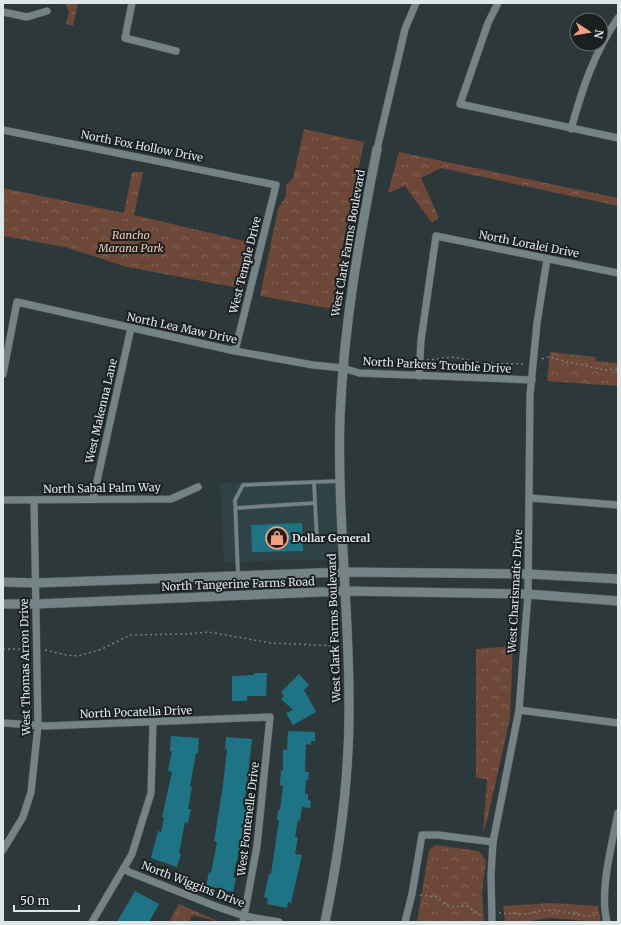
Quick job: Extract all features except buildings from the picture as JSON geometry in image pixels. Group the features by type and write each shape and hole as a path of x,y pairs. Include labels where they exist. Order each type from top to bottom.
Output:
{"street":[{"path":"132,3 125,38 176,51"},
{"name":"West Clark Farms Boulevard","path":"325,922 336,869 345,795 349,733 348,646 344,572 340,417 343,368 353,271 377,149 406,29 416,3"},
{"path":"498,3 488,23 460,104 618,138"},
{"path":"3,12 27,17 47,11"},
{"path":"571,129 583,88 604,39 618,18"},
{"name":"North Fox Hollow Drive","path":"3,130 276,185"},
{"name":"West Temple Drive","path":"235,350 276,185"},
{"name":"North Loralei Drive","path":"420,360 436,236 618,273"},
{"name":"West Charismatic Drive","path":"492,922 491,875 493,842 520,710 528,594 533,361 547,259"},
{"name":"North Lea Maw Drive","path":"3,374 17,302 131,328 313,366 343,368"},
{"name":"West Makenna Lane","path":"93,499 131,328"},
{"path":"419,376 420,360"},
{"name":"North Parkers Trouble Drive","path":"343,368 359,373 532,380"},
{"name":"North Sabal Palm Way","path":"3,500 171,499 198,487"},
{"path":"530,498 618,505"},
{"name":"West Thomas Arron Drive","path":"3,850 23,817 31,792 38,726 34,500"},
{"name":"North Tangerine Farms Road","path":"3,582 35,583 344,572 528,574 618,579"},
{"name":"North Tangerine Farms Road","path":"3,604 36,604 345,591 528,594 618,601"},
{"path":"520,710 618,723"},
{"name":"North Pocatella Drive","path":"3,723 38,726 270,717"},
{"name":"West Fontenelle Drive","path":"243,919 257,846 270,717"},
{"path":"92,922 132,854 151,793 153,722"},
{"path":"606,918 609,859 618,813"},
{"path":"405,922 412,894 422,835 438,835 493,842"},
{"name":"North Wiggins Drive","path":"124,868 129,872 243,919 279,922"}],"lane":[{"path":"238,576 236,500 243,485 342,481"},
{"path":"314,482 317,542"},
{"path":"236,508 315,503"}],"path":[{"path":"363,357 405,362 454,357 482,363 525,364 547,357 604,370 618,369"},
{"path":"3,649 51,650 66,655 78,656 102,649 130,635 208,632 271,643 312,646 348,646"},
{"path":"412,894 436,897 450,907 467,906 480,915 527,914 537,911 554,910 606,918"}],"shaded area":[{"path":"341,478 344,559 224,562 220,483"}],"green space":[{"path":"65,3 78,3 73,26 66,24 69,12"},
{"path":"304,129 364,142 343,244 333,309 260,296 278,209 286,196 286,186 293,178"},
{"path":"399,152 618,198 618,206 441,168 421,178 439,218 432,223 405,186 388,193"},
{"name":"Rancho Marana Park","path":"132,172 143,172 134,215 253,243 244,289 127,267 65,247 3,236 3,188 124,213"},
{"path":"550,352 596,357 595,361 618,363 618,386 547,381"},
{"path":"513,646 510,718 487,821 483,832 487,779 476,778 476,649"},
{"path":"435,845 479,851 486,861 482,893 484,922 417,922 429,850"},
{"path":"552,903 598,906 601,922 549,918 525,922 505,922 503,906"},
{"path":"179,904 220,922 192,915 189,922 169,922"}],"place":[{"name":"Dollar General","path":"277,538"}]}
